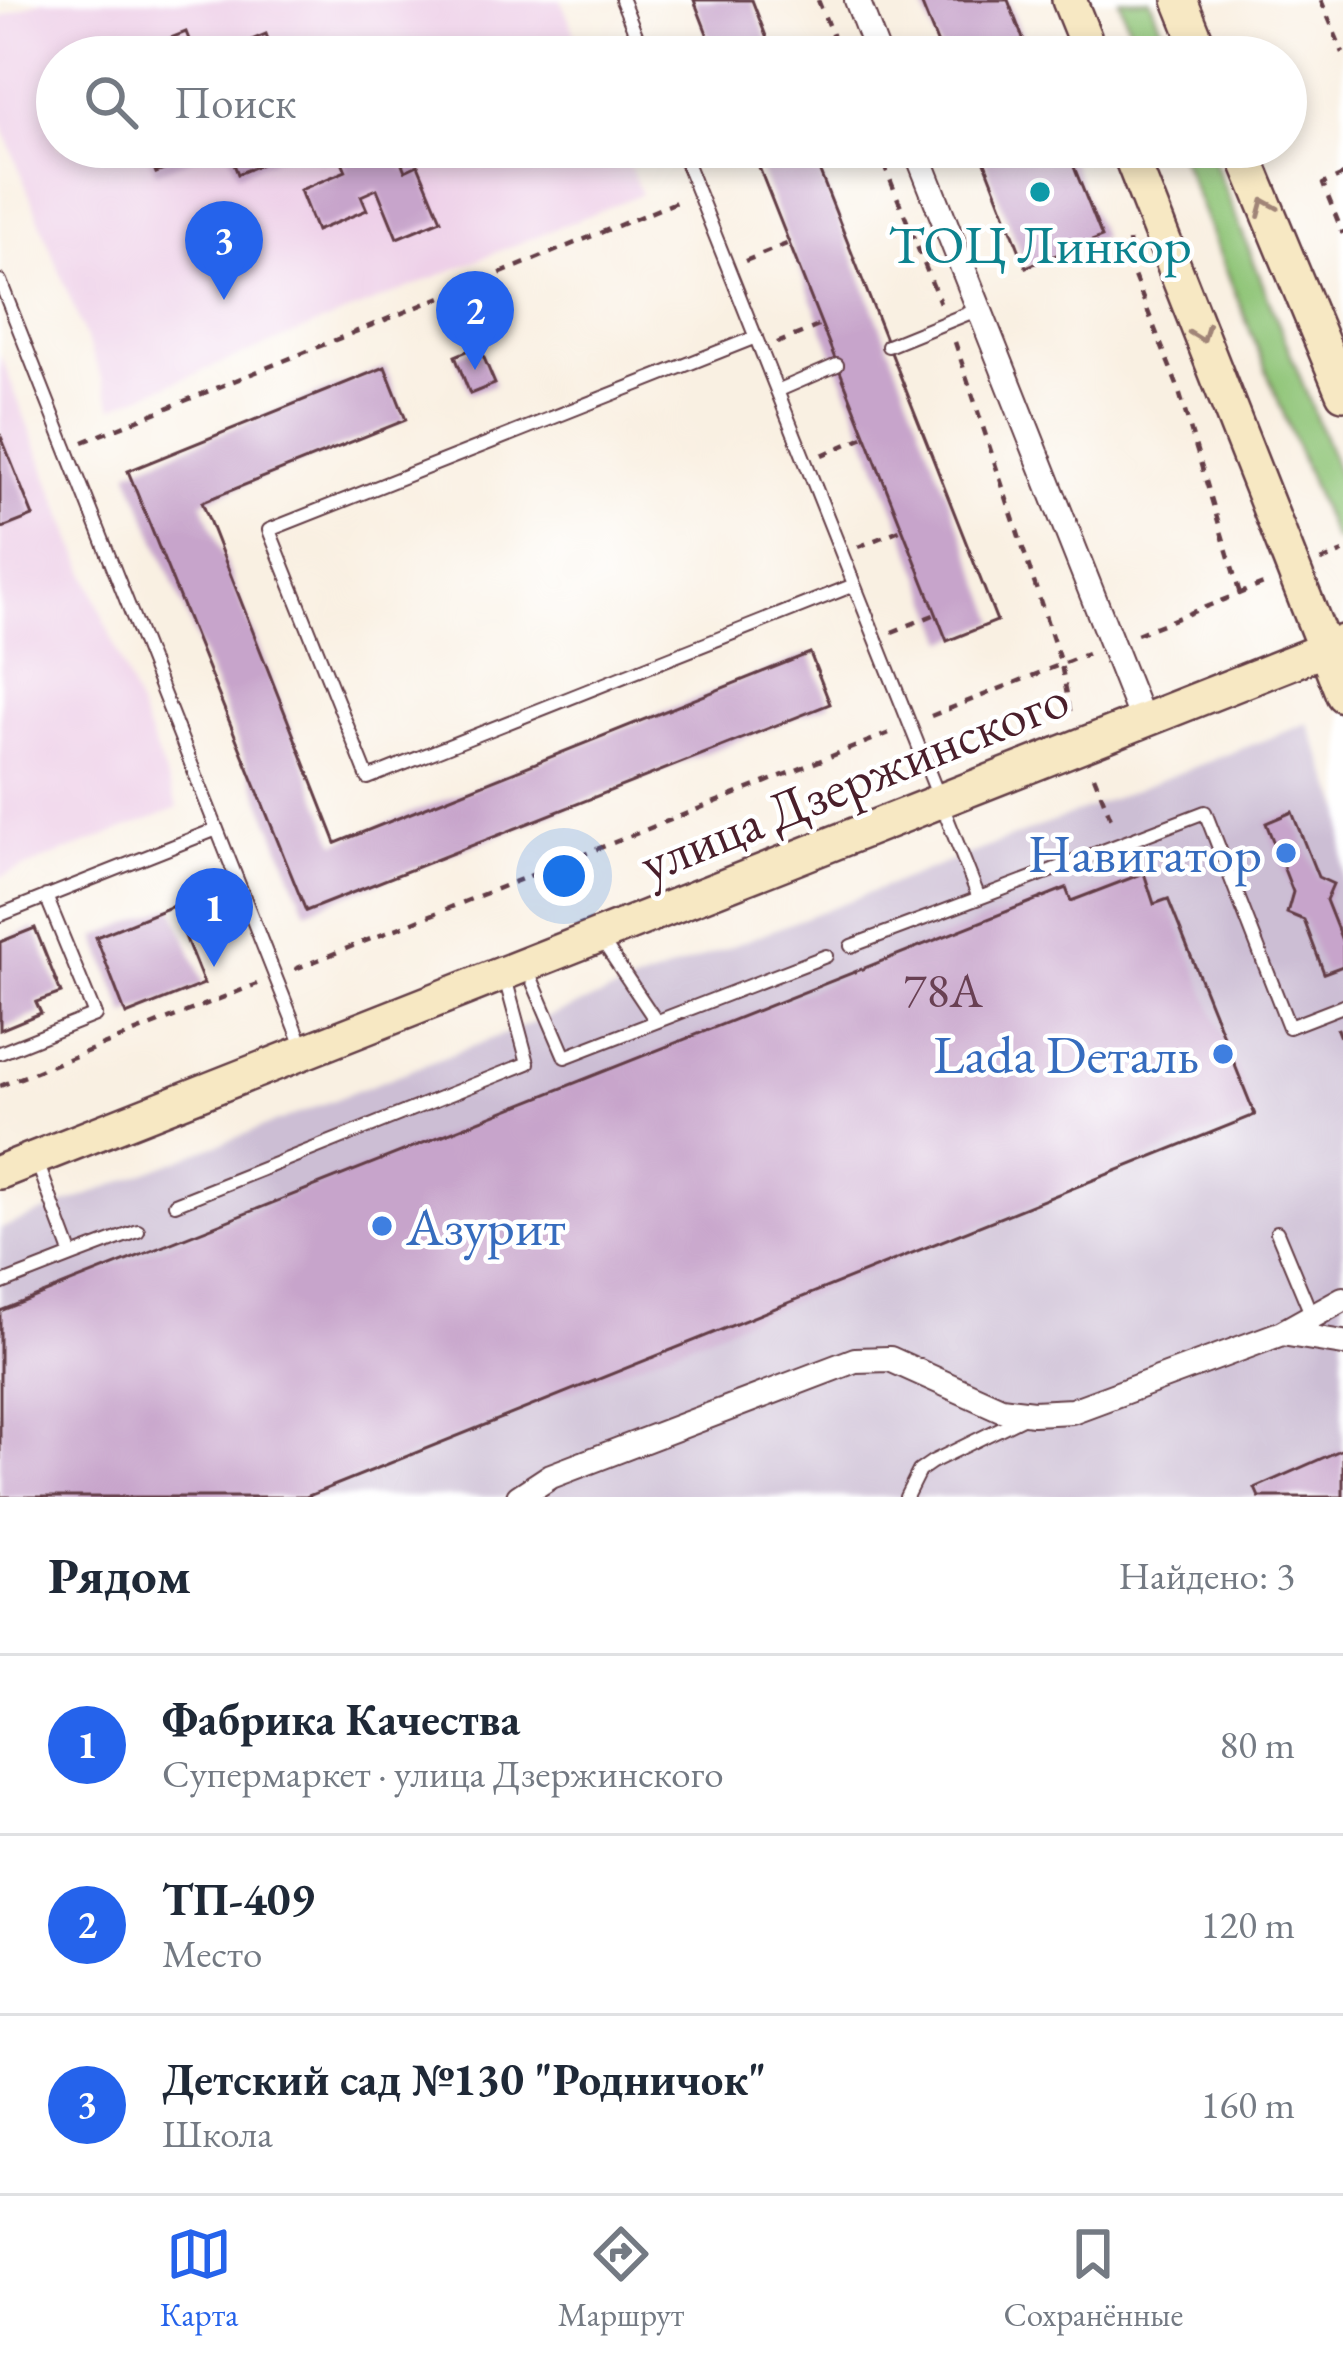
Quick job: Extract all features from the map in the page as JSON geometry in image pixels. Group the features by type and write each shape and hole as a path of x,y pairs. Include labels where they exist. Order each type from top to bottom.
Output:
{"main road":[{"path":"1069,0 1084,36"},
{"path":"1180,0 1195,36"},
{"path":"1136,168 1334,645 1343,695"},
{"path":"1249,168 1343,393"},
{"name":"улица Дзержинского","path":"0,1172 1334,645"}],"street":[{"path":"856,0 871,36"},
{"path":"923,168 1142,720"},
{"path":"519,1497 550,1476 855,1360 890,1359 1001,1408 1033,1413 1072,1411 1282,1333 1343,1299"},
{"path":"1282,1333 1343,1343"}],"lane":[{"path":"622,0 637,36"},
{"path":"689,170 979,898"},
{"path":"0,280 305,1052"},
{"path":"888,346 979,309"},
{"path":"758,343 269,530 368,778 854,585"},
{"path":"777,391 837,364"},
{"path":"851,946 1205,812 1289,1027 1343,1006"},
{"path":"0,915 217,829"},
{"path":"0,1053 95,1015 46,896"},
{"path":"598,935 656,1022"},
{"path":"515,969 565,1057 826,956"},
{"path":"175,1204 528,1063 515,969"},
{"path":"35,1158 72,1256"},
{"path":"0,1284 138,1231"},
{"path":"1277,1232 1312,1316"},
{"path":"906,1497 919,1471 932,1462 1033,1413"}],"path":[{"path":"818,0 833,36"},
{"path":"1321,0 1343,53"},
{"path":"689,170 694,168"},
{"path":"886,168 948,321 1061,664 1071,717 1120,844"},
{"path":"1343,175 1322,184 1343,234"},
{"path":"67,449 698,193"},
{"path":"1128,237 1134,275 1178,385 1240,594"},
{"path":"729,268 789,243"},
{"path":"758,343 821,325"},
{"path":"805,461 866,436"},
{"path":"842,554 902,529"},
{"path":"0,1086 1249,590"},
{"path":"876,639 936,614"}],"shaded area":[{"path":"43,0 561,0 576,36 36,36 36,168 630,168 641,194 113,407 0,120 0,18"},
{"path":"0,354 178,808 0,877"},
{"path":"1308,723 1343,811 1343,1497 0,1497 0,1229"}],"green space":[{"path":"1119,0 1150,0 1165,36 1133,36"},
{"path":"1185,168 1216,168 1343,485 1343,537 1334,540"}],"building":[{"path":"694,0 752,0 766,36 708,36"},
{"name":"ТОЦ Линкор","path":"920,0 1008,0 1022,36 935,36"},
{"path":"419,168 441,220 397,238 377,189 361,196 367,210 316,231 300,190 346,171"},
{"path":"759,168 818,168 997,621 947,641"},
{"name":"ТОЦ Линкор","path":"987,168 1074,168 1102,237 1026,267"},
{"path":"479,346 495,384 470,394 455,356"},
{"path":"385,367 406,420 202,502 336,843 810,653 830,704 306,911 128,471"},
{"path":"0,434 33,516 0,529"},
{"path":"1292,812 1318,877 1333,884 1326,900 1343,943 1343,966 1324,973 1304,920 1287,913 1293,892 1266,823"},
{"path":"1144,873 1154,904 1168,899 1255,1115 306,1497 0,1497 0,1311 1066,888 1071,901"},
{"path":"173,906 204,984 126,1015 96,937"},
{"path":"35,928 61,993 36,1002 41,1013 0,1030 0,942"},
{"path":"1343,1449 1343,1497 1259,1497 1255,1488"}],"place":[{"name":"ТОЦ Линкор","path":"1040,192"},
{"name":"Детский сад №130 \"Родничок\"","path":"224,300"},
{"name":"ТП-409","path":"475,370"},
{"name":"Навигатор","path":"1286,853"},
{"name":"Фабрика Качества","path":"214,967"},
{"name":"Lada Dеталь","path":"1223,1054"},
{"name":"Азурит","path":"382,1226"}]}
